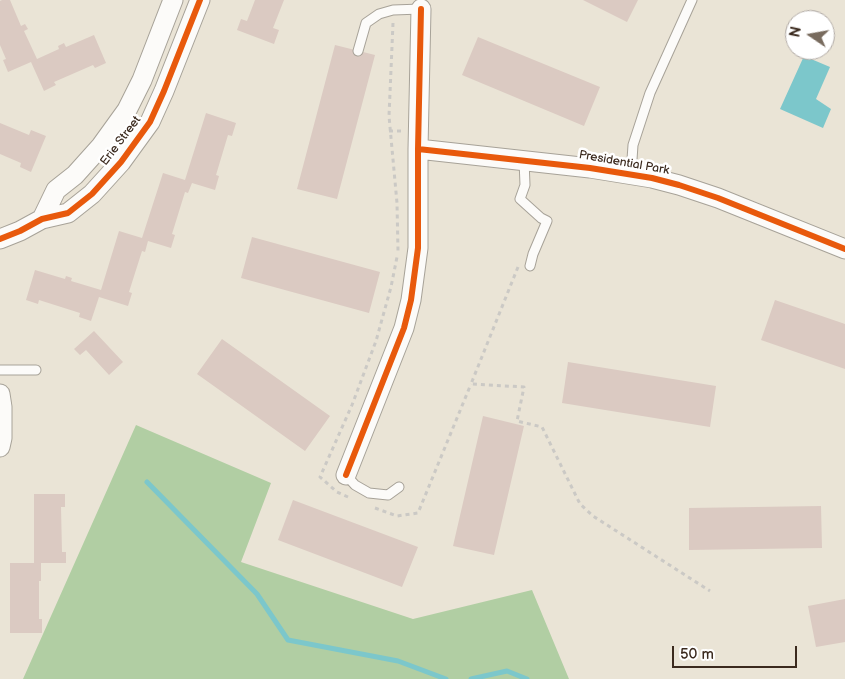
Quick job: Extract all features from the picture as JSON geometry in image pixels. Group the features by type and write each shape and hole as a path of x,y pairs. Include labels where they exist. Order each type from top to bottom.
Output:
{"street":[{"name":"Erie Street","path":"42,218 56,190 75,175 101,146 127,110 142,80 173,0"},
{"name":"Erie Street","path":"0,239 20,231 42,218 68,213 92,194 121,162 150,122 200,0"},
{"path":"346,475 404,328 411,300 418,248 421,10"},
{"name":"Presidential Park","path":"418,148 590,168 679,184 845,249"},
{"path":"67,182 84,200"},
{"path":"0,394 2,438 0,447"}],"lane":[{"path":"631,174 633,145 650,93 692,0"},
{"path":"358,51 366,23 379,14 393,10 421,10"},
{"path":"524,160 525,185 520,200 547,221 530,266"},
{"path":"0,370 36,370"},
{"path":"346,475 355,485 369,493 388,495 399,487"}],"path":[{"path":"520,260 471,384 524,387 517,420 542,427 580,504 593,516 710,591"}],"green space":[{"path":"136,425 271,483 241,562 413,619 532,590 569,679 23,679"}],"water":[{"path":"802,60 813,60 830,67 816,99 831,109 823,128 780,109"}],"building":[{"path":"10,0 21,26 25,24 28,29 24,31 37,59 59,49 58,46 64,43 66,47 94,35 106,63 95,68 93,65 54,82 56,85 44,91 31,62 8,72 3,60 6,59 0,45 0,1"},
{"path":"255,0 284,0 273,28 279,30 274,44 237,30 241,19 247,21"},
{"path":"583,0 638,0 627,22"},
{"path":"478,37 600,87 584,126 462,75"},
{"path":"335,45 375,55 337,199 297,189"},
{"path":"206,113 236,123 232,136 228,135 216,175 219,176 215,190 192,183 188,193 185,192 172,234 175,235 171,248 148,241 145,252 142,251 129,292 132,293 128,306 99,297 91,321 79,317 80,313 39,300 38,304 26,300 35,270 65,279 66,276 72,278 71,281 101,290 119,231 142,238 163,173 185,180"},
{"path":"0,123 29,135 31,130 46,136 31,172 20,167 21,163 0,154"},
{"path":"252,237 380,272 369,313 241,278"},
{"path":"775,300 845,324 845,369 761,340"},
{"path":"94,331 123,362 109,375 86,350 80,355 74,349"},
{"path":"222,339 330,416 305,451 197,374"},
{"path":"568,362 716,386 710,427 562,403"},
{"path":"483,416 524,426 494,555 453,546"},
{"path":"34,494 65,494 65,507 61,507 62,552 66,552 66,563 41,563 39,619 42,619 42,633 10,633 10,563 34,563"},
{"path":"293,500 418,547 402,587 278,540"},
{"path":"821,506 822,548 689,550 689,508"},
{"path":"845,599 845,642 816,647 808,606"}],"waterway":[{"path":"147,482 257,594 288,640 398,661 446,679"},
{"path":"471,679 507,671 527,679"}],"cycle path":[{"path":"0,239 42,219 68,213 92,194 121,162 150,122 200,0"},
{"path":"346,475 404,328 411,300 418,248 421,9"},
{"path":"418,149 590,168 652,178 718,198 845,249"}]}
